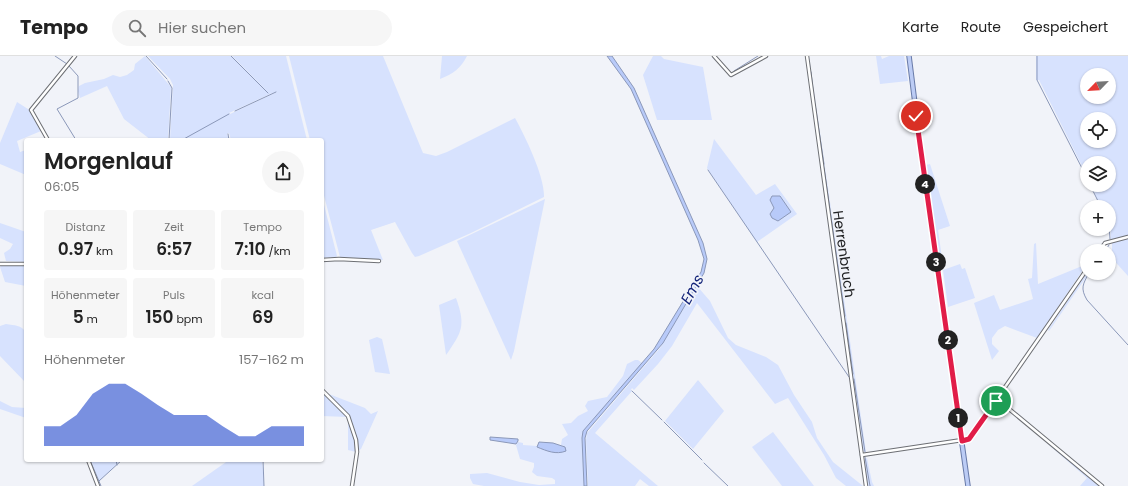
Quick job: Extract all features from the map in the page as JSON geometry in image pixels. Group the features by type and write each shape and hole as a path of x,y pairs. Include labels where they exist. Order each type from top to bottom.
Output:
{"main road":[{"path":"909,56 924,175 968,486"}],"street":[{"path":"47,138 31,110 75,56"},
{"path":"714,56 731,75 766,56"},
{"name":"Herrenbruch","path":"807,56 866,486"},
{"path":"1104,244 1128,237"},
{"path":"324,260 339,259 379,262"},
{"path":"0,264 24,264"},
{"path":"862,455 969,439 1080,279"},
{"path":"324,392 348,416 356,440 358,452 352,486"},
{"path":"997,399 1102,486"},
{"path":"89,462 98,486"}],"shaded area":[{"path":"145,56 171,87 168,138 148,138 124,119 107,86 80,98 78,91 79,86 113,75 120,77 127,75 134,70 135,64"},
{"path":"148,56 231,56 270,94 232,56 286,56 306,138 230,138 229,133 227,134 228,138 170,138 173,85 170,79","holes":["277,92 230,114 229,113 270,94"]},
{"path":"289,56 383,56 423,153 436,156 447,152 515,118 538,168 544,197 471,233 419,256 415,257 412,253 395,222 371,230 383,260 340,257 324,196 324,138 310,138"},
{"path":"442,56 467,56 456,70 440,79"},
{"path":"653,56 661,56 664,59 703,67 712,120 657,120 643,75"},
{"path":"809,56 866,452 861,450"},
{"path":"876,56 881,56 882,59 889,56 904,56 908,81 880,84"},
{"path":"1036,56 1128,56 1128,236 1111,240 1111,236 1116,236 1116,200 1098,200 1094,192 1116,192 1116,156 1080,156 1080,162 1039,80 1036,80"},
{"path":"17,102 31,111 31,114 41,131 17,141 20,152 24,151 24,174 0,164 0,143"},
{"path":"714,139 756,195 775,184 797,214 757,242 707,168"},
{"path":"930,164 950,226 938,230 943,265 940,266 926,165"},
{"path":"545,199 514,351 511,360 457,241"},
{"path":"324,205 337,256 324,258"},
{"path":"0,223 24,231 24,262 6,261 4,253 10,249 13,244 0,238"},
{"path":"1128,238 1128,276 1116,263 1116,244 1112,244 1112,242"},
{"path":"1036,243 1038,284 1080,267 1080,274 1037,338 1005,326 998,330 992,338 992,344 999,351 992,360 974,303 994,295 1000,310 1033,299 1028,279 1032,278 1034,244"},
{"path":"960,264 962,269 965,268 975,298 948,307 943,270"},
{"path":"2,265 24,265 24,286 5,282 0,267"},
{"path":"1082,280 1084,280 1049,331 1048,330"},
{"path":"697,286 710,301 728,338 736,345 766,357 778,365 794,395 812,422 817,438 833,462 863,486 846,486 836,478 824,455 788,398 775,404 697,303 672,346 658,364 634,390 632,388 632,391 595,433 658,486 649,486 640,479 635,486 588,486 587,433 660,348"},
{"path":"456,298 461,315 461,328 456,340 446,355 439,305"},
{"path":"6,324 15,325 24,330 24,381 0,356 0,326"},
{"path":"377,337 382,339 390,374 375,372 369,340"},
{"path":"635,360 642,363 583,431 584,486 484,486 473,484 470,474 487,473 520,482 539,485 555,484 555,480 552,478 537,476 532,472 534,463 520,459 516,445 518,442 523,443 523,445 537,446 548,451 560,453 565,447 561,445 562,439 568,435 562,424 571,423 578,416 588,411 585,406 588,401 607,397 623,376 627,364"},
{"path":"698,380 724,411 693,449 665,421"},
{"path":"324,393 347,417 324,416"},
{"path":"329,394 365,408 371,414 378,411 361,449 359,450 349,415"},
{"path":"0,401 12,407 24,408 24,417 0,409"},
{"path":"348,419 355,442 356,452 348,450"},
{"path":"773,432 814,486 782,486 752,447"},
{"path":"1049,445 1099,486 1080,486 1087,478"},
{"path":"867,458 874,486 866,486 864,460"},
{"path":"92,462 119,462 99,481"},
{"path":"226,462 262,462 264,486 192,486"}],"water":[{"name":"Ems","path":"607,56 612,56 634,88 703,243 707,259 704,273 663,343 587,431 585,438 587,486 584,486 583,431 654,349 701,272 704,259 698,240 631,89"},
{"path":"772,196 780,196 791,212 778,221 772,218 770,214 774,208 770,200"},
{"path":"490,437 518,439 518,441 516,444 490,440"},
{"path":"539,442 553,443 565,447 566,451 555,453 548,451 537,447"}],"waterway":[{"path":"55,56 67,64"},
{"path":"146,56 167,79"},
{"path":"231,56 268,93"},
{"path":"734,71 758,56"},
{"path":"1037,56 1037,80 1080,164"},
{"path":"69,66 78,76 78,98 57,109 75,138"},
{"path":"811,72 814,100"},
{"path":"168,81 172,88 169,138"},
{"path":"235,111 276,92"},
{"path":"815,104 824,164"},
{"path":"186,138 229,114"},
{"path":"228,134 229,138"},
{"path":"824,168 845,316"},
{"path":"708,170 849,377"},
{"path":"1094,192 1098,200"},
{"path":"1085,280 1083,289 1087,300 1128,345"},
{"path":"846,323 853,374"},
{"path":"854,379 865,452"},
{"path":"632,391 662,420"},
{"path":"664,422 702,460"},
{"path":"865,457 870,486"},
{"path":"91,462 101,486"},
{"path":"99,481 120,462"},
{"path":"263,462 264,486"},
{"path":"704,463 728,486"}],"route":[{"path":"916,116 962,441 969,439 996,401"}]}
